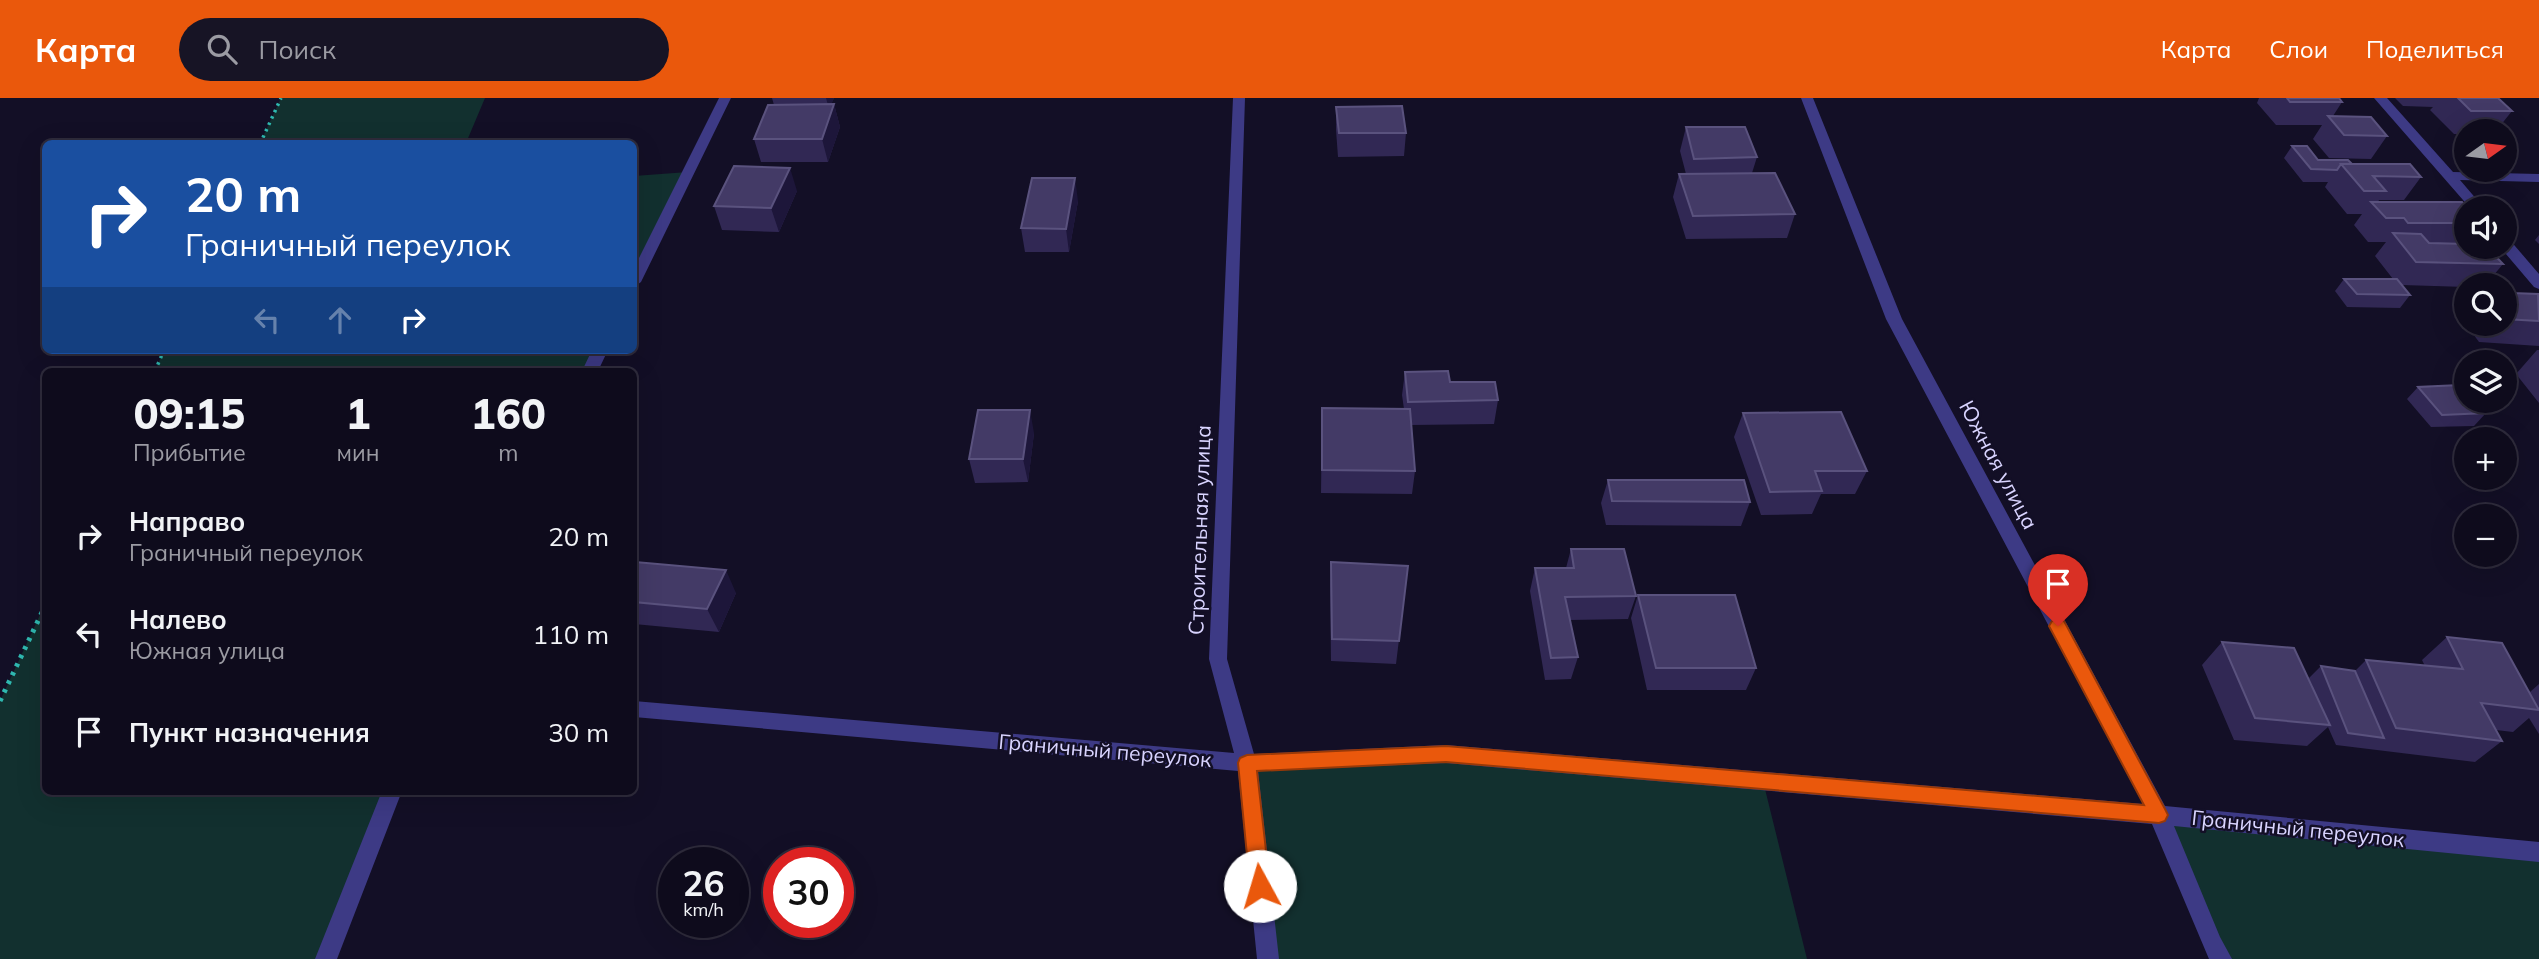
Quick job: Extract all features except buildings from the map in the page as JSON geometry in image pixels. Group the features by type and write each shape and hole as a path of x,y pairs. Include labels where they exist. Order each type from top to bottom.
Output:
{"street":[{"path":"637,276 724,98"},
{"name":"Строительная улица","path":"1239,98 1218,659 1247,763 1268,959"},
{"name":"Южная улица","path":"1807,98 1894,320 2159,815 2212,944 2221,959"},
{"path":"2380,98 2467,196"},
{"path":"2450,176 2539,178"},
{"path":"2517,258 2539,284"},
{"name":"Граничный переулок","path":"637,709 1247,763 1446,754 2159,815 2539,852"},
{"path":"326,959 390,795"}],"path":[{"path":"262,140 281,98"},
{"path":"0,701 42,612"}],"green space":[{"path":"281,98 485,98 467,140 261,140"},
{"path":"688,172 637,276 637,176"},
{"path":"162,354 598,354 591,368 156,368"},
{"path":"42,610 42,795 390,795 326,959 0,959 0,701"},
{"path":"1446,754 1763,781 1807,959 1268,959 1247,763"},
{"path":"2159,815 2539,852 2539,959 2221,959"}],"route":[{"path":"1260,886 1247,763 1446,754 2159,815 2058,626"}]}
